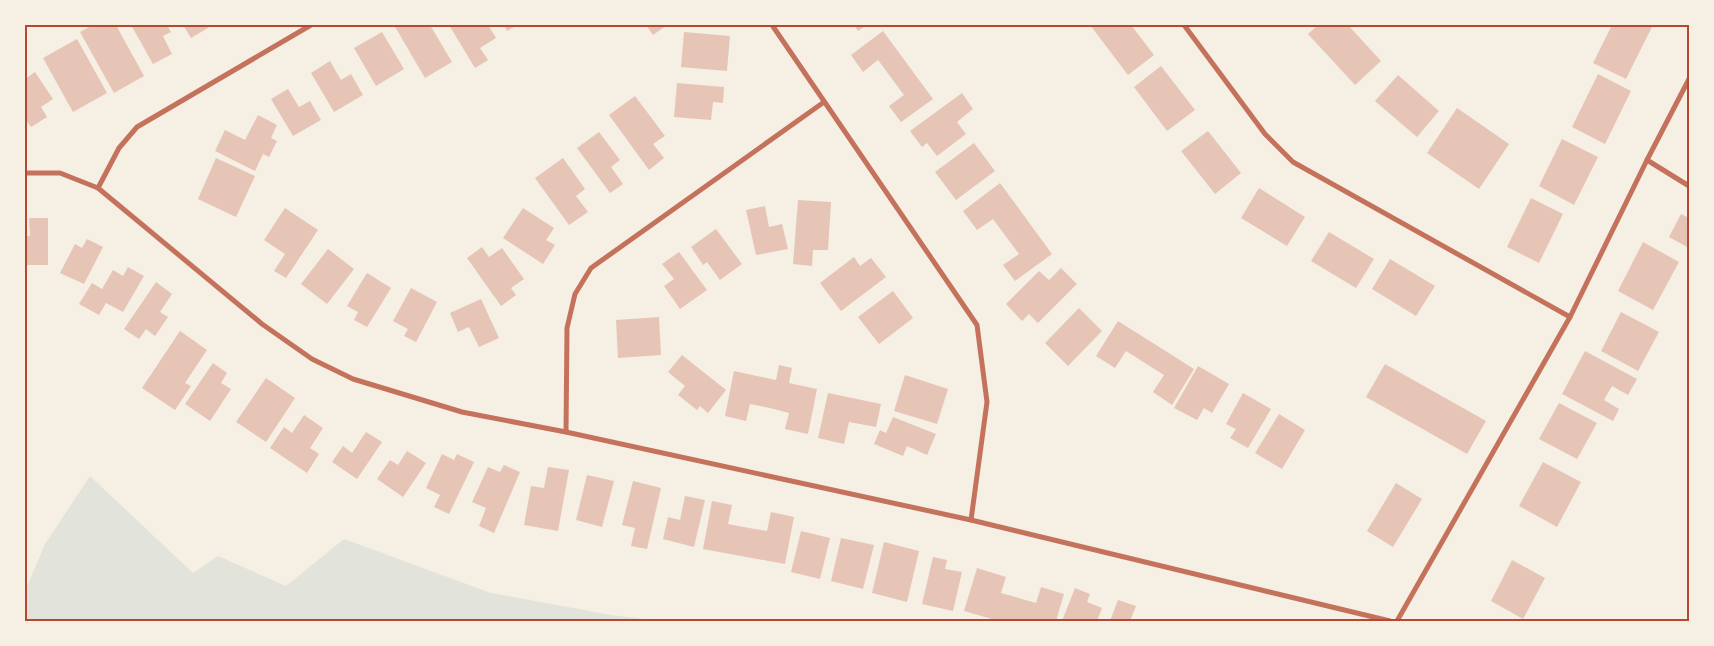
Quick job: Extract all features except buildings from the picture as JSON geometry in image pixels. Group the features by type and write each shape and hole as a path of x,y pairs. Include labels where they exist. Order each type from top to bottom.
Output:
{"street":[{"path":"98,188 119,148 137,127 310,25"},
{"path":"772,25 977,325 987,402 971,520"},
{"path":"1184,25 1265,134 1293,162 1570,317"},
{"path":"1397,621 1570,317 1646,160 1689,79"},
{"path":"566,432 567,328 575,294 591,268 824,102"},
{"path":"1646,160 1689,186"},
{"path":"25,173 60,174 98,188 262,324 312,359 353,379 462,412 566,432 971,520 1390,621"}],"shaded area":[{"path":"90,476 193,573 218,556 286,586 344,539 491,593 611,615 661,621 25,621 25,591 45,544"}]}
